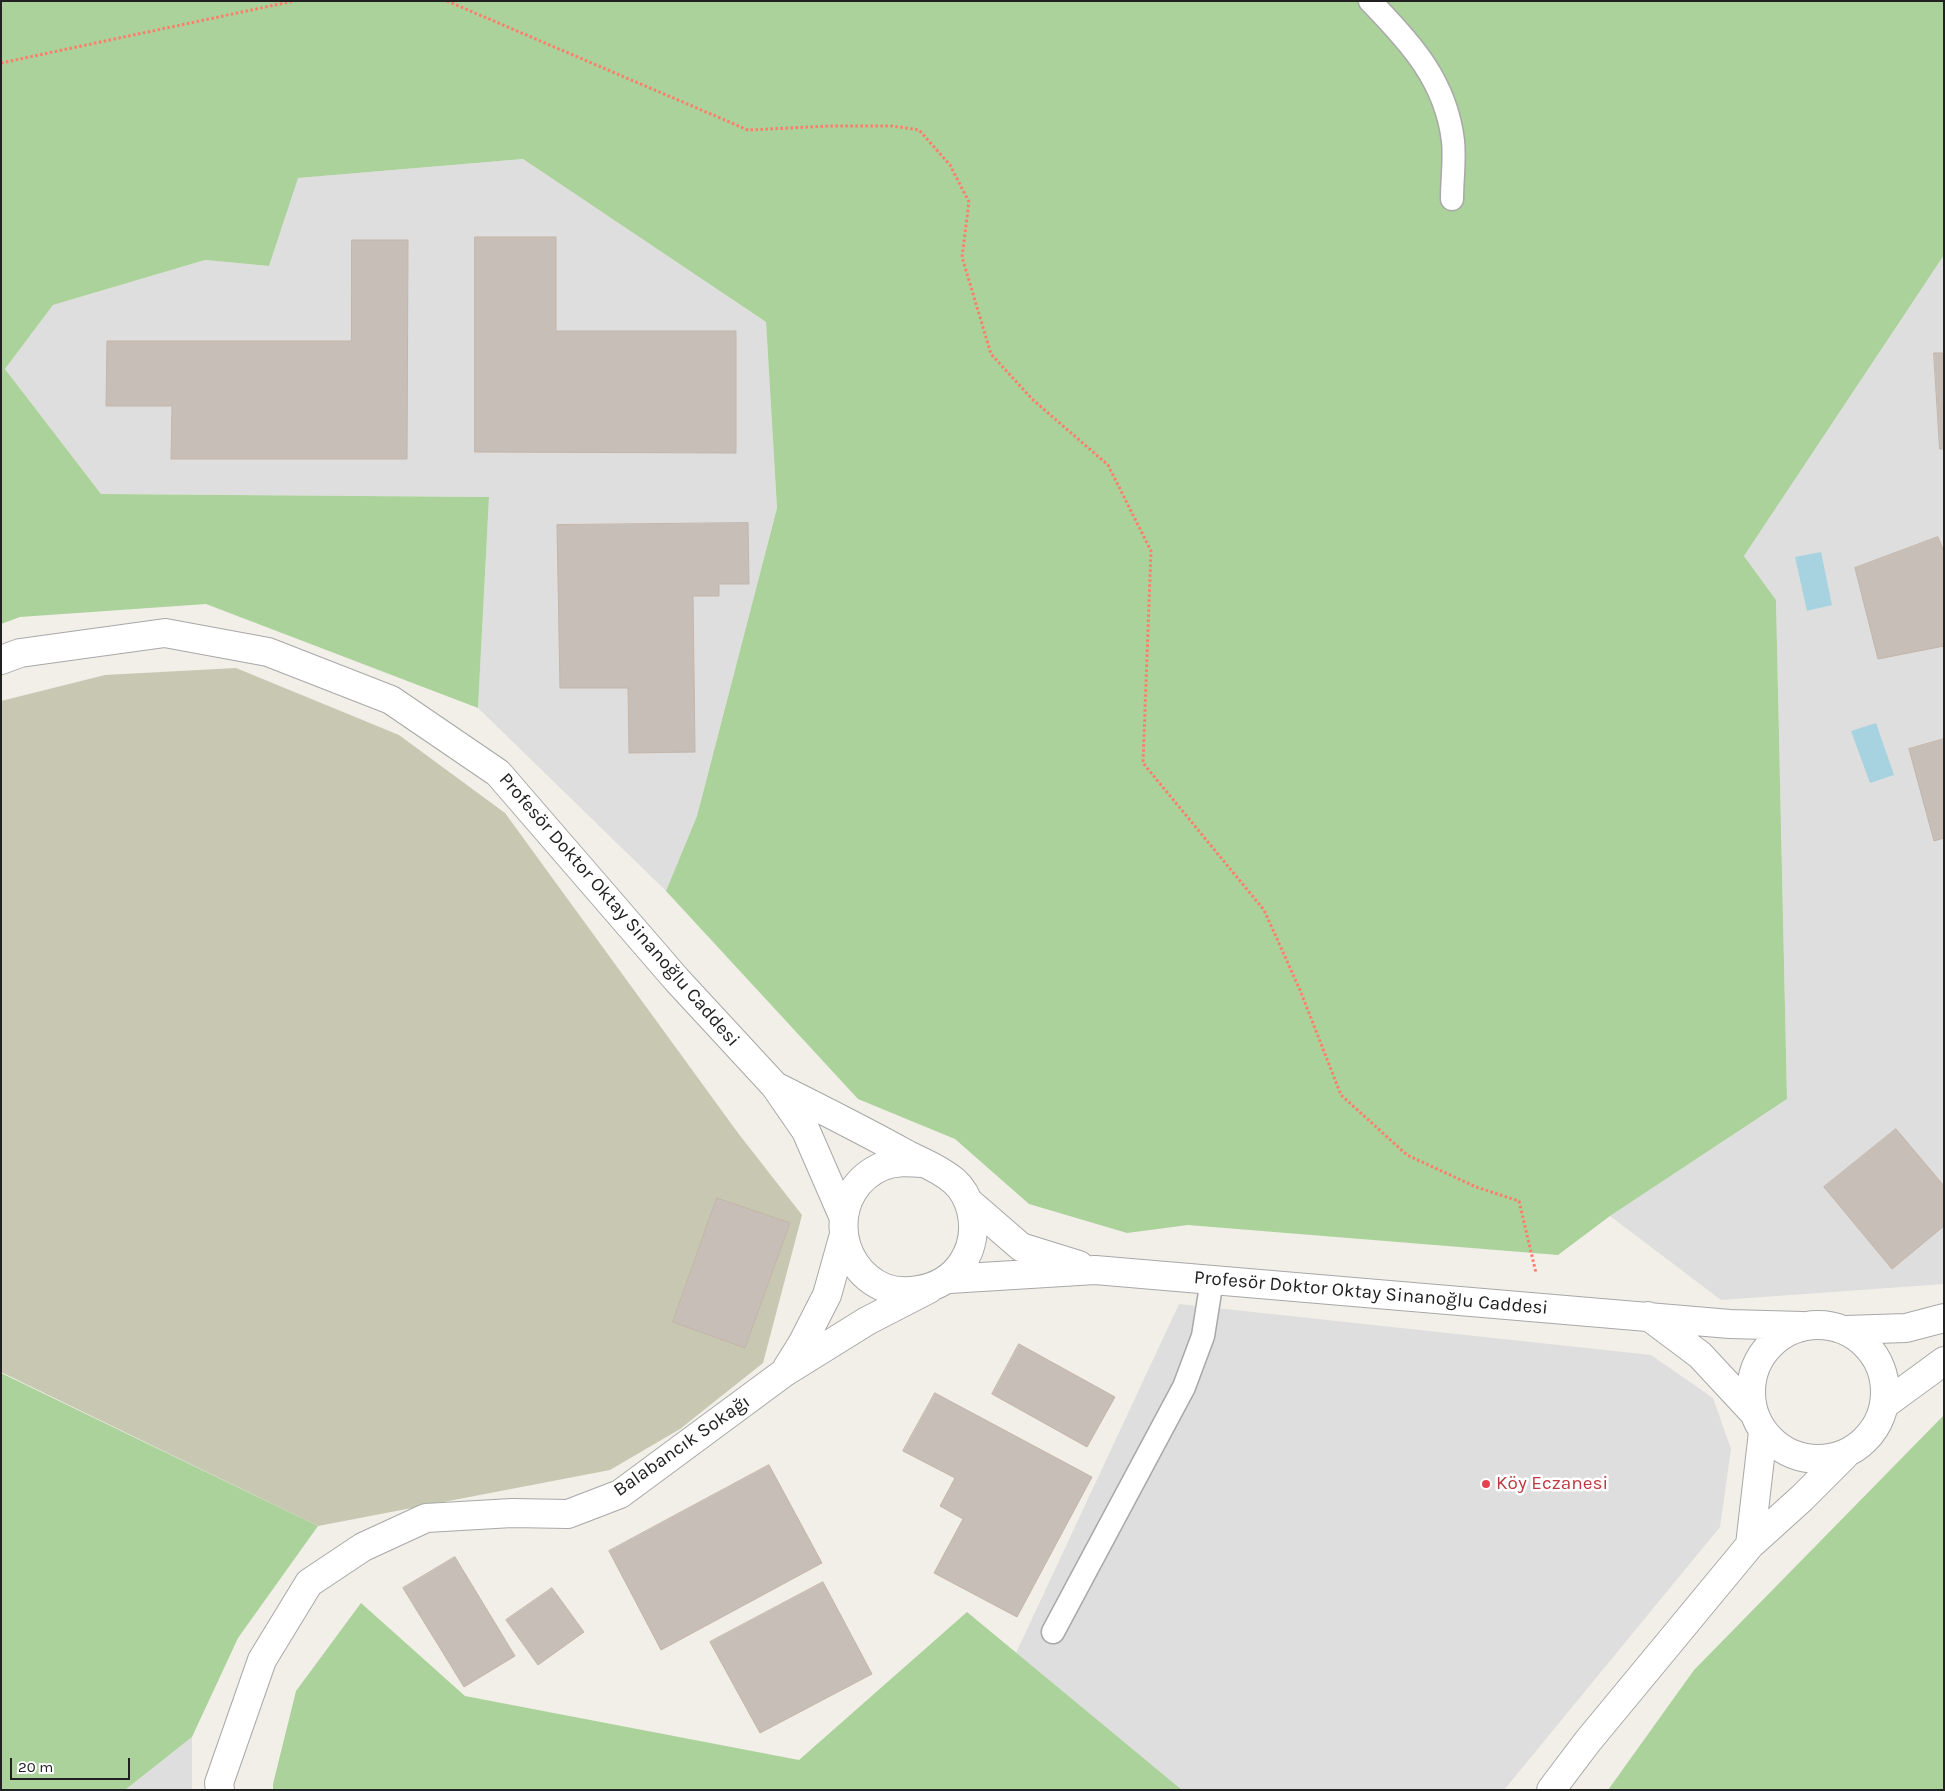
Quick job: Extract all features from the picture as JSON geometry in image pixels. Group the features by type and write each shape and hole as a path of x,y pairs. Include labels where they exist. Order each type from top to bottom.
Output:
{"street":[{"name":"Profesör Doktor Oktay Sinanoğlu Caddesi","path":"1,660 20,653 165,633 268,652 391,700 498,773 677,980 775,1086 806,1131 843,1227"},
{"name":"Profesör Doktor Oktay Sinanoğlu Caddesi","path":"775,1086 924,1163"},
{"path":"903,1161 924,1163 943,1171 959,1184 969,1202 974,1222 972,1243 964,1262 939,1284 904,1292 885,1288 865,1277 851,1259 843,1227 851,1195 865,1177 882,1166 903,1161"},
{"name":"Profesör Doktor Oktay Sinanoğlu Caddesi","path":"969,1202 1021,1247 1095,1270"},
{"name":"Balabancık Sokağı","path":"785,1372 802,1344 827,1294 843,1227"},
{"name":"Profesör Doktor Oktay Sinanoğlu Caddesi","path":"939,1284 1095,1270 1730,1324 1802,1326"},
{"name":"Balabancık Sokağı","path":"220,1790 219,1783 262,1660 309,1583 362,1547 426,1518 512,1513 568,1514 620,1494 785,1372 867,1321 939,1284"},
{"path":"1648,1316 1700,1355 1779,1446 1798,1456 1820,1459 1845,1455"},
{"path":"1750,1545 1758,1422 1750,1390 1752,1370 1765,1350 1781,1335 1802,1326 1824,1324 1846,1330 1906,1328 1944,1318"},
{"path":"1551,1790 1588,1741 1750,1545 1802,1498 1845,1455 1862,1442 1876,1426 1884,1405 1885,1383 1879,1361 1865,1343 1846,1330"},
{"path":"1884,1405 1944,1361"}],"lane":[{"path":"1370,1 1403,34 1422,59 1437,86 1447,114 1453,142 1452,199"},
{"path":"1053,1632 1184,1387 1203,1336 1212,1280"}],"path":[{"path":"1,63 294,1"},
{"path":"446,1 748,130 830,126 892,126 919,130 950,165 969,202 962,257 991,354 1032,399 1108,465 1151,551 1143,763 1264,910 1300,990 1341,1095 1407,1155 1476,1187 1519,1201 1544,1308"}],"shaded area":[{"path":"523,159 766,322 777,508 697,816 666,891 478,708 489,497 101,494 5,369 53,305 205,260 269,266 297,178"},
{"path":"1944,255 1944,1284 1721,1300 1610,1216 1787,1099 1776,600 1744,556"},
{"path":"236,668 399,735 505,813 738,1133 802,1215 763,1363 680,1429 610,1470 318,1526 1,1372 1,701 105,675"},
{"path":"1179,1304 1651,1355 1713,1398 1731,1449 1720,1527 1504,1790 1182,1790 1016,1653"},
{"path":"192,1737 192,1790 125,1790"}],"green space":[{"path":"1,1 1944,1 1944,255 1744,556 1776,600 1787,1099 1610,1216 1558,1255 1188,1225 1127,1233 1029,1204 955,1139 858,1099 666,891 697,816 777,508 766,322 523,159 298,178 269,266 205,260 53,305 5,369 101,494 489,497 478,708 206,604 20,617 1,624"},
{"path":"1,1373 318,1526 238,1638 192,1737 125,1790 1,1790"},
{"path":"1944,1415 1944,1790 1608,1790 1694,1670"},
{"path":"361,1603 465,1696 799,1760 967,1612 1182,1790 273,1790 296,1691"}],"water":[{"path":"1821,552 1832,605 1807,611 1795,557"},
{"path":"1876,723 1894,775 1870,783 1851,731"}],"building":[{"path":"475,237 556,237 556,331 736,331 736,453 475,452"},
{"path":"352,240 408,240 407,459 171,459 172,406 106,406 107,341 351,341"},
{"path":"1934,353 1944,353 1944,449 1940,449"},
{"path":"748,523 749,584 719,584 719,596 693,596 695,752 629,753 628,688 560,688 557,525"},
{"path":"1938,537 1944,552 1944,646 1878,659 1855,568"},
{"path":"1944,739 1944,838 1934,841 1909,749"},
{"path":"1896,1129 1944,1186 1944,1226 1892,1269 1824,1187"},
{"path":"717,1198 790,1223 745,1348 673,1322"},
{"path":"1019,1344 1115,1397 1087,1447 992,1394"},
{"path":"935,1393 1092,1477 1017,1617 934,1573 963,1519 940,1506 955,1478 903,1451"},
{"path":"769,1465 822,1563 661,1650 609,1551"},
{"path":"455,1557 515,1656 464,1687 403,1588"},
{"path":"823,1582 872,1674 760,1733 710,1642"},
{"path":"552,1588 584,1632 538,1665 506,1620"}],"place":[{"name":"Köy Eczanesi","path":"1486,1484"}]}
